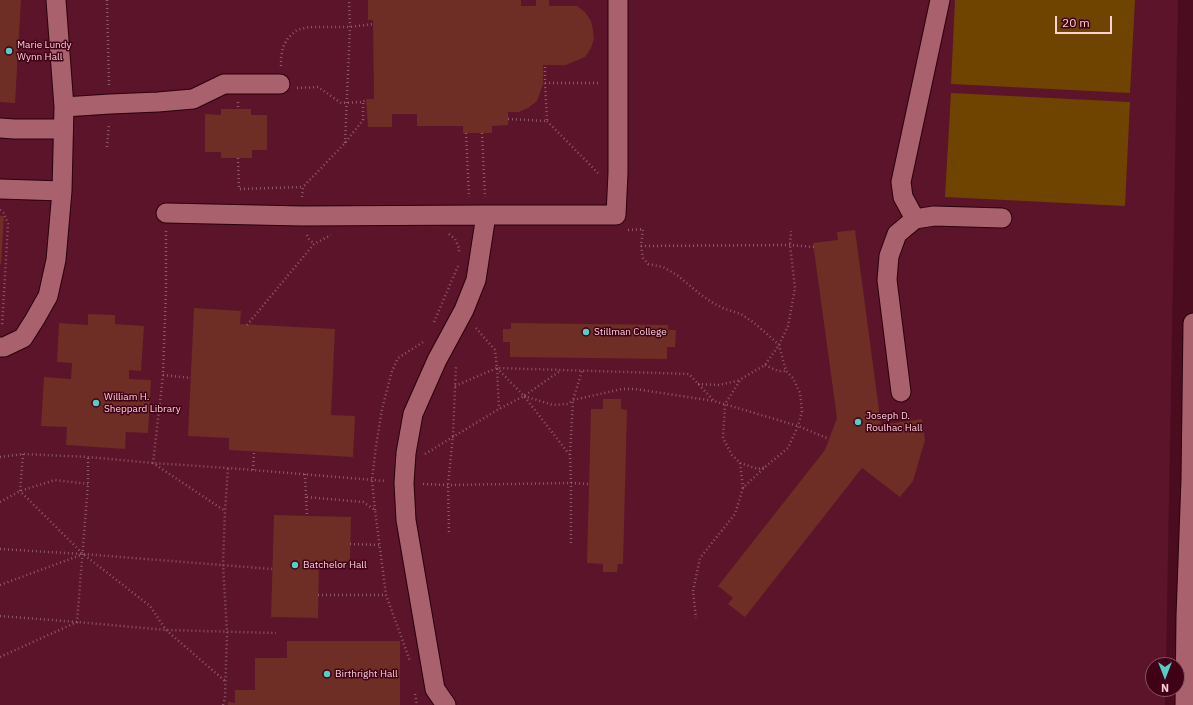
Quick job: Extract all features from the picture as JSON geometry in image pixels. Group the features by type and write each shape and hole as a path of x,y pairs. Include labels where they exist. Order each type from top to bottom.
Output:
{"street":[{"path":"0,347 4,347 22,338 36,319 48,296 56,260 62,191 64,107 56,0"},
{"path":"166,213 302,216 486,208 616,215 618,173 618,0"},
{"path":"915,219 903,197 901,182 940,0"},
{"path":"64,107 193,99 224,84 280,84"},
{"path":"0,128 63,129"},
{"path":"0,189 62,191"},
{"path":"446,705 433,697 406,520 404,483 406,453 413,414 436,360 464,310 476,280 486,208"},
{"path":"901,392 887,280 888,256 897,234 915,219 934,216 1002,218"},
{"path":"1185,705 1190,629 1193,323"}],"path":[{"path":"107,0 109,87"},
{"path":"345,143 350,26 349,0"},
{"path":"366,99 363,102 341,103 318,87 284,88 280,84 281,58 283,47 288,38 297,30 309,26 350,26 373,24"},
{"path":"545,65 547,121 599,174"},
{"path":"545,83 600,83 600,76"},
{"path":"302,202 303,187 345,143 363,120 363,102"},
{"path":"508,119 547,121"},
{"path":"107,147 109,120"},
{"path":"466,133 469,201"},
{"path":"482,133 486,208"},
{"path":"238,158 238,189 303,187"},
{"path":"599,166 599,178"},
{"path":"0,210 4,213 8,224 0,347"},
{"path":"153,464 163,375 166,289 166,213"},
{"path":"628,230 643,230 641,246 643,258 648,264 662,267 677,275 713,303 741,314 753,322 779,345 786,371 793,378 800,393 802,411 798,426 788,448 743,488"},
{"path":"698,384 719,385 741,379 765,365 779,345 788,326 795,288 790,245 792,231"},
{"path":"248,324 314,244 335,233"},
{"path":"449,234 455,239 460,248 460,254"},
{"path":"641,246 790,245 814,247"},
{"path":"432,326 460,260"},
{"path":"472,324 495,350 498,409"},
{"path":"410,662 386,595 372,480 382,409 392,371 398,358 426,341"},
{"path":"450,532 448,485 453,436 456,363"},
{"path":"765,365 778,371 786,371"},
{"path":"497,368 524,396 570,454"},
{"path":"455,386 497,368 689,374 714,401"},
{"path":"406,465 498,409 524,396 560,370"},
{"path":"571,543 570,454 573,400 582,371"},
{"path":"163,375 191,378"},
{"path":"741,379 725,404 723,438 732,455 740,463 758,469 765,467"},
{"path":"524,396 553,405 568,404 573,400 622,389 635,389 714,401 798,426 829,439"},
{"path":"253,470 254,452"},
{"path":"0,457 23,454 88,458 391,482"},
{"path":"23,454 20,491 83,554 150,606 166,630 225,681"},
{"path":"77,622 88,484 88,458"},
{"path":"696,618 693,591 700,558 735,514 743,488 740,463"},
{"path":"153,464 225,511"},
{"path":"223,705 227,632 223,564 228,468"},
{"path":"305,474 307,515"},
{"path":"0,502 20,491 55,480 88,484"},
{"path":"420,484 589,484"},
{"path":"306,497 363,502 375,510"},
{"path":"350,544 380,545"},
{"path":"0,549 272,568"},
{"path":"0,585 83,554"},
{"path":"318,595 386,595"},
{"path":"0,616 166,630 276,634"},
{"path":"0,657 77,622"},
{"path":"415,691 417,705"}],"shaded area":[{"name":"Stillman College","path":"0,0 1178,0 1166,657 1145,657 1145,697 1165,697 1165,705 0,705"},
{"path":"955,0 1135,0 1130,93 951,84"},
{"path":"951,93 1130,102 1125,206 945,197"}],"building":[{"name":"Marie Lundy Wynn Hall","path":"0,0 21,0 15,103 0,102"},
{"path":"368,0 521,0 521,6 536,6 536,0 549,0 549,6 577,6 585,12 591,21 594,39 591,48 585,57 566,65 543,65 543,84 537,101 528,108 519,112 508,112 508,125 492,126 492,133 463,133 463,126 417,126 417,114 392,114 392,127 368,127 366,99 374,99 373,20 368,20"},
{"path":"221,109 251,109 251,115 267,115 267,150 252,150 252,158 221,158 221,152 205,152 205,114 221,115"},
{"path":"0,216 4,216 1,264 0,264"},
{"name":"Joseph D. Roulhac Hall","path":"855,230 881,425 922,419 925,440 913,481 900,497 862,468 745,617 728,604 733,598 718,586 825,450 837,418 813,243 838,240 837,232"},
{"path":"194,308 241,311 240,324 335,329 331,415 355,416 353,457 229,450 229,438 188,436"},
{"name":"William H. Sheppard Library","path":"88,314 115,315 115,324 144,326 141,371 129,370 129,379 151,380 148,433 126,432 125,449 66,445 67,427 41,426 44,377 71,379 72,363 57,362 59,323 88,325"},
{"path":"511,323 668,325 668,330 676,330 675,347 667,347 667,359 510,357 510,342 503,342 503,329 511,329"},
{"path":"603,399 621,399 621,409 627,410 623,564 618,564 617,572 603,572 603,564 587,563 591,409 603,409"},
{"name":"Batchelor Hall","path":"274,515 351,517 350,562 319,561 318,618 271,617"},
{"name":"Birthright Hall","path":"287,641 400,641 400,705 228,705 228,702 235,703 235,690 255,690 255,658 287,658"}],"place":[{"name":"Marie Lundy Wynn Hall","path":"9,51"},
{"name":"Stillman College","path":"586,332"},
{"name":"William H. Sheppard Library","path":"96,403"},
{"name":"Joseph D. Roulhac Hall","path":"858,422"},
{"name":"Batchelor Hall","path":"295,565"},
{"name":"Birthright Hall","path":"327,674"}]}
